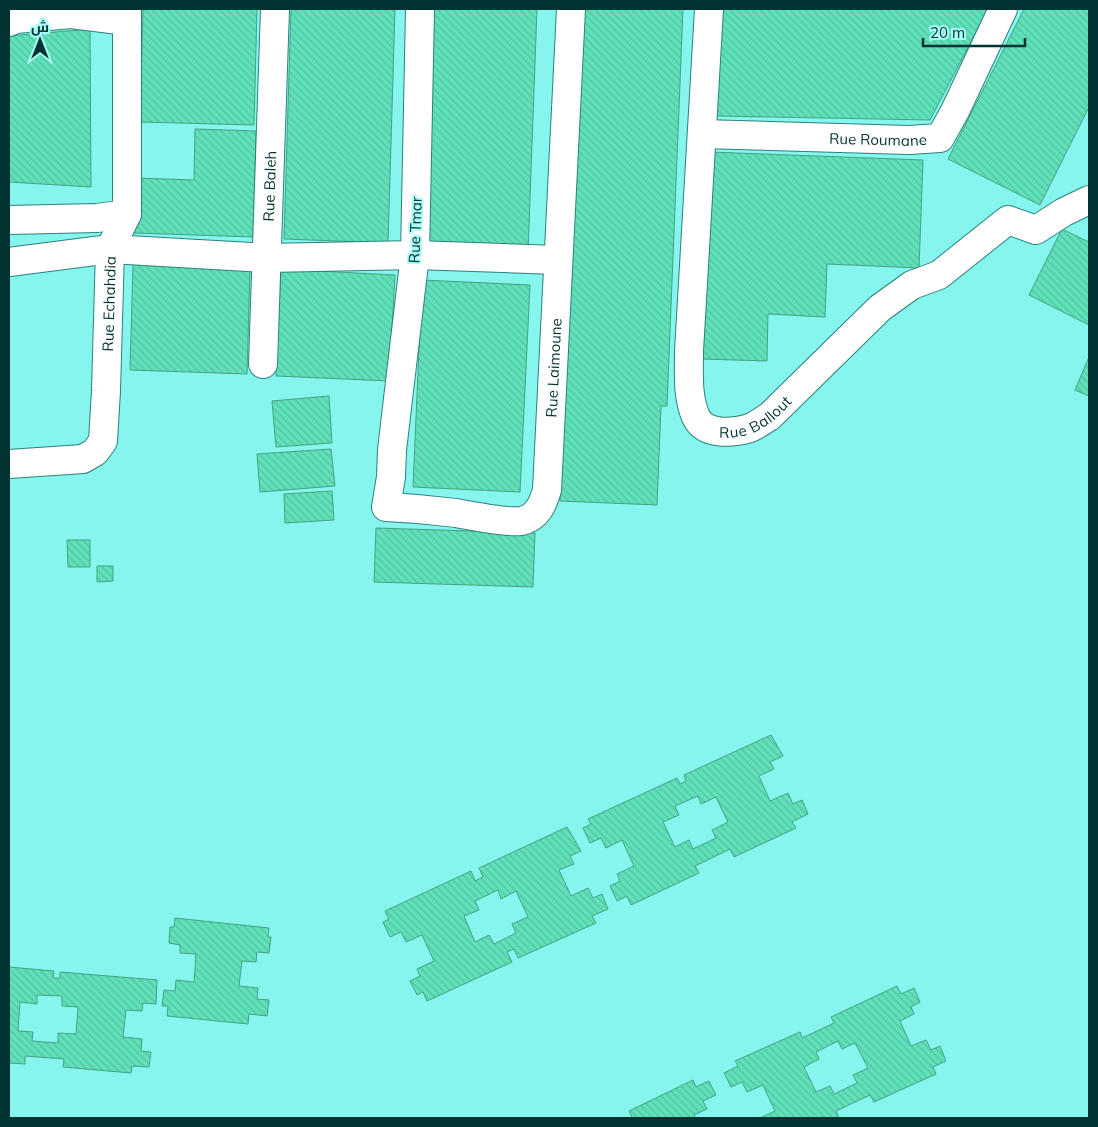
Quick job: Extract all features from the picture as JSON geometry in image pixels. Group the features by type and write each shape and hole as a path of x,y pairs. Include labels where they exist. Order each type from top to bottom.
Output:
{"street":[{"name":"Rue Baleh","path":"263,364 275,9"},
{"name":"Rue Tmar","path":"392,450 416,255 420,9"},
{"name":"Rue Laimoune","path":"392,450 391,477 386,507 434,510 522,521 535,515 543,504 547,490 571,9"},
{"name":"Rue Ballout","path":"709,9 689,376 691,401 697,419 710,430 728,432 751,427 770,416 880,308 912,285 939,275 1008,220 1036,230 1064,212 1089,200"},
{"name":"Rue Roumane","path":"702,134 909,140 940,138 956,110 1003,9"},
{"path":"9,22 16,19 71,14 127,15"},
{"name":"Rue Echahdia","path":"9,464 83,459 95,452 103,441 110,249 126,214 127,15"},
{"path":"9,220 97,218 126,214"},
{"path":"9,262 110,249 267,258 416,255 557,260"}],"building":[{"path":"143,9 257,9 254,125 140,122"},
{"path":"291,9 395,9 388,243 284,239"},
{"path":"433,9 537,9 528,252 424,248"},
{"path":"579,9 683,9 667,406 661,406 657,505 560,501"},
{"path":"721,9 988,9 930,120 716,116"},
{"path":"1024,9 1089,9 1089,107 1040,205 948,159"},
{"path":"90,29 91,187 9,182 9,36"},
{"path":"195,129 256,131 253,237 134,233 136,178 194,180"},
{"path":"710,152 923,160 919,268 827,264 825,317 768,314 767,361 702,359"},
{"path":"1062,229 1089,242 1089,325 1029,295"},
{"path":"133,264 250,268 247,374 130,370"},
{"path":"281,269 395,275 389,381 276,376"},
{"path":"422,280 530,285 520,492 413,487"},
{"path":"1089,357 1089,396 1075,390"},
{"path":"329,396 332,443 276,447 272,401"},
{"path":"331,449 335,486 260,492 257,454"},
{"path":"332,491 334,520 285,523 284,494"},
{"path":"376,528 535,533 533,587 374,582"},
{"path":"67,540 90,540 90,567 68,567"},
{"path":"97,566 113,566 113,581 97,582"},
{"path":"771,735 783,756 770,762 774,769 759,776 770,801 788,793 793,804 802,800 808,814 792,822 796,828 734,857 730,849 695,866 699,873 631,905 627,896 617,901 610,886 620,881 617,874 634,866 622,840 606,848 601,838 590,843 583,828 591,824 588,819 677,778 680,784 686,781 684,775","holes":["698,796 701,804 716,797 728,822 712,830 716,838 693,849 689,840 675,847 663,822 679,815 675,806"]},
{"path":"567,827 581,851 570,856 574,864 559,870 571,896 588,888 593,898 602,894 608,909 592,916 596,923 518,958 514,949 507,952 512,962 427,1001 423,992 417,995 410,981 420,976 417,969 434,961 422,935 406,942 401,932 390,937 383,922 389,919 385,911 471,871 475,881 483,877 479,868","holes":["498,890 501,899 516,891 528,917 512,924 516,933 494,944 489,935 475,942 464,916 479,910 475,901"]},
{"path":"175,918 269,928 268,937 271,937 269,953 257,952 256,962 242,961 239,986 258,988 257,999 269,1000 267,1016 249,1014 248,1024 167,1016 168,1006 162,1006 164,990 175,991 176,980 194,982 196,954 180,953 180,945 169,943 170,927 174,927"},
{"path":"9,967 54,971 53,978 60,978 60,972 157,980 156,1004 143,1003 142,1011 126,1010 123,1037 142,1039 141,1051 151,1052 149,1067 132,1066 131,1073 63,1067 64,1059 25,1056 25,1064 9,1063","holes":["37,995 62,996 62,1006 78,1007 76,1034 58,1033 58,1043 32,1041 33,1032 18,1031 20,1002 37,1004"]},
{"path":"897,986 901,994 914,988 920,1002 911,1007 914,1014 900,1021 911,1046 926,1040 931,1050 940,1046 946,1061 933,1067 936,1074 874,1102 870,1095 836,1111 839,1118 760,1118 775,1111 763,1085 747,1092 742,1082 731,1087 724,1073 738,1066 735,1061 800,1032 802,1038 834,1023 831,1017","holes":["838,1041 842,1049 855,1043 868,1068 853,1075 857,1083 834,1094 830,1086 816,1092 804,1067 819,1059 816,1052"]},
{"path":"693,1080 696,1087 709,1081 716,1095 703,1101 707,1109 694,1115 695,1118 628,1118 632,1117 629,1111"}]}
